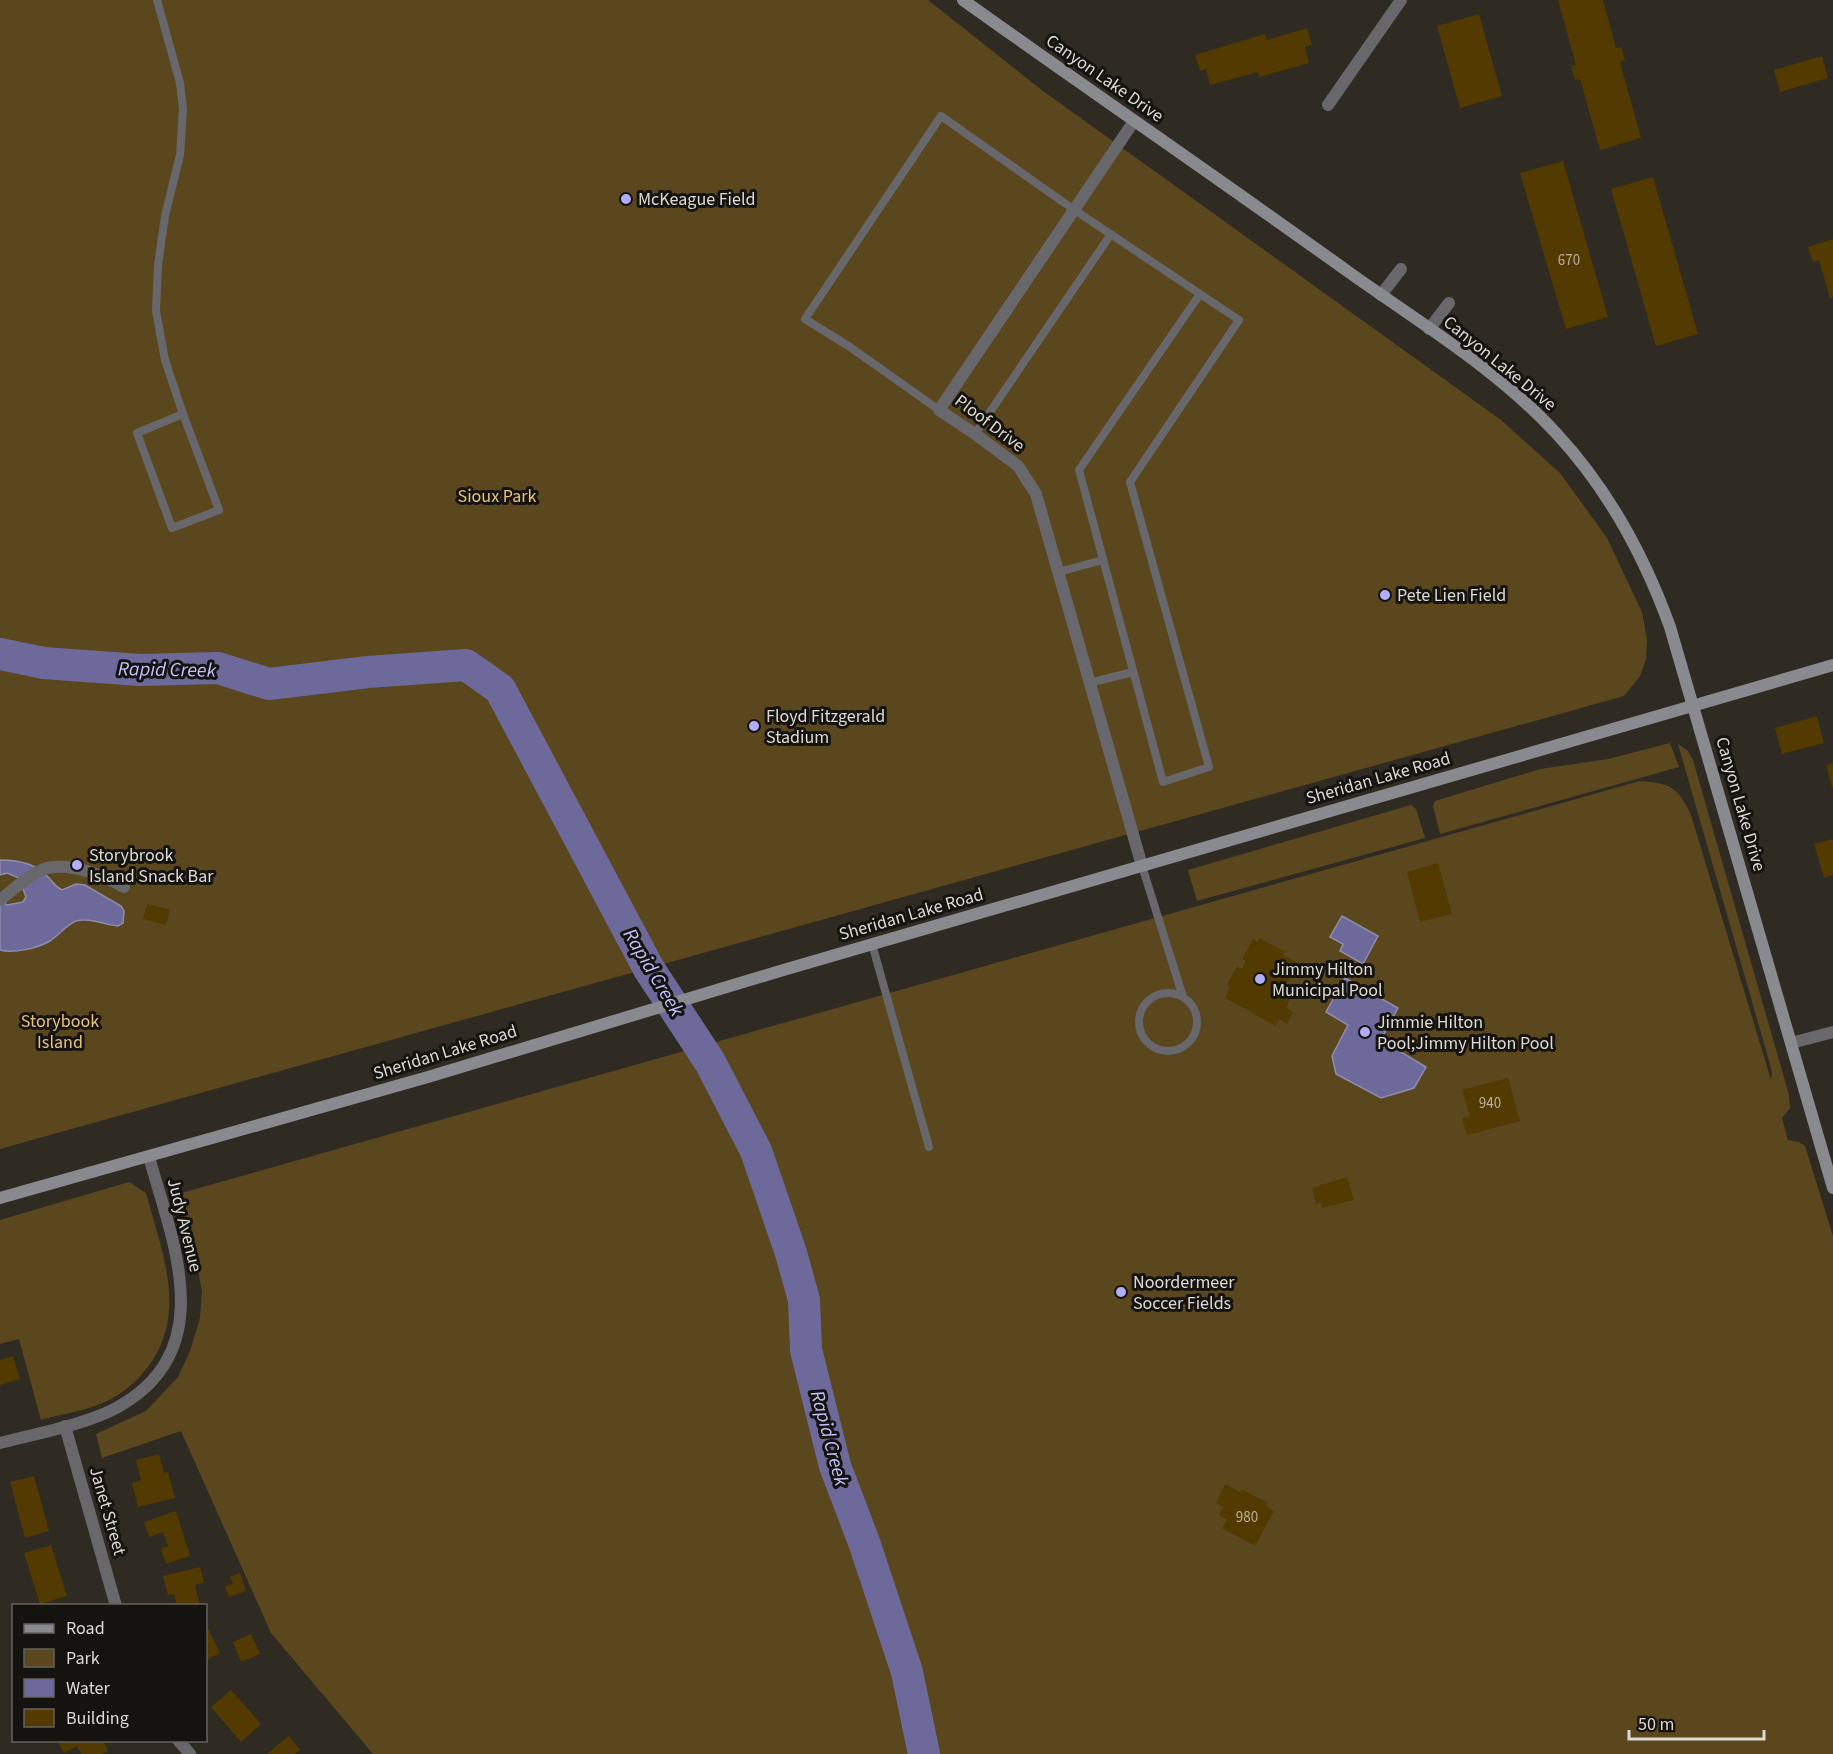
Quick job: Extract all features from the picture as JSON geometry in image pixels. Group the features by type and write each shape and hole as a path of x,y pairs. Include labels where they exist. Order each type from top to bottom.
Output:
{"street":[{"name":"Canyon Lake Drive","path":"963,0 1483,369 1532,409 1555,432 1595,480 1622,522 1649,574 1670,627 1833,1188"},
{"path":"1328,105 1401,0"},
{"name":"Ploof Drive","path":"1134,121 939,410 1018,466 1036,494 1142,866"},
{"path":"1381,295 1401,269"},
{"path":"1429,329 1449,303"},
{"name":"Sheridan Lake Road","path":"0,1198 428,1077 728,986 1833,665"},
{"path":"0,900 18,885 43,870 66,867 108,878 124,887"},
{"path":"1791,1043 1833,1032"},
{"name":"Judy Avenue","path":"0,1443 65,1426 117,1408 142,1390 167,1359 176,1341 180,1322 181,1281 149,1156"},
{"name":"Janet Street","path":"65,1426 116,1604"},
{"path":"180,1742 190,1754"}],"lane":[{"path":"158,0 180,83 183,109 180,155 165,216 158,265 156,311 165,360 219,510 172,528 137,433 183,414"},
{"path":"939,410 805,318 941,116 1073,209 1239,320 1130,482 1209,767 1163,782 1079,470 1200,294"},
{"path":"975,434 1111,234"},
{"path":"1058,573 1103,560"},
{"path":"1089,683 1133,672"},
{"path":"1142,866 1183,997 1195,1011 1197,1021 1192,1039 1177,1050 1167,1051 1150,1045 1140,1029 1139,1020 1141,1011 1147,1002 1154,996 1164,993 1183,997"},
{"path":"872,944 929,1147"}],"green space":[{"name":"Sioux Park","path":"0,0 928,0 1043,91 1501,420 1560,473 1607,538 1642,612 1647,640 1646,660 1640,676 1624,696 0,1149"},
{"path":"1670,743 1679,767 1440,834 1433,806 1435,801 1540,769 1608,759"},
{"path":"1678,744 1688,751 1693,760 1789,1095 1790,1108 1782,1118 1788,1140 1805,1146 1833,1236 1833,1754 373,1754 271,1633 181,1431 102,1458 96,1434 146,1411 178,1377 190,1351 200,1318 202,1291 178,1194 1640,781 1659,783 1672,788 1682,798 1691,815 1771,1080 1772,1073 1768,1057"},
{"path":"1411,805 1416,809 1425,838 1197,901 1188,870"},
{"path":"129,1182 146,1193 163,1255 169,1297 168,1317 163,1338 145,1371 121,1393 92,1407 41,1420 19,1339 0,1344 0,1220"}],"water":[{"path":"0,860 32,865 62,890 76,884 85,885 121,906 124,911 123,923 118,926 92,921 76,921 50,941 39,946 18,951 0,950 0,900 7,905 23,902 26,897 19,878 7,873 0,875"},
{"name":"Jimmie Hilton Pool;Jimmy Hilton Pool","path":"1342,916 1378,936 1363,964 1340,951 1343,944 1330,937"},
{"name":"Jimmie Hilton Pool;Jimmy Hilton Pool","path":"1345,978 1398,1008 1381,1040 1426,1067 1414,1088 1381,1098 1336,1074 1332,1056 1348,1025 1326,1012"}],"building":[{"path":"1558,0 1603,0 1616,48 1621,47 1625,60 1620,62 1641,138 1600,150 1580,79 1575,80 1571,66 1576,65"},
{"path":"1479,14 1502,96 1460,108 1437,26"},
{"path":"1307,28 1312,45 1305,47 1309,63 1259,77 1258,72 1210,85 1206,69 1200,71 1195,55 1265,34 1267,40"},
{"path":"1822,56 1828,78 1780,92 1774,70"},
{"path":"1563,161 1608,317 1566,329 1520,173"},
{"path":"1653,177 1698,334 1656,346 1611,189"},
{"path":"1833,239 1833,297 1830,298 1819,260 1813,262 1808,247"},
{"path":"1817,716 1824,743 1782,754 1775,728"},
{"path":"1833,763 1833,787 1832,787 1826,765"},
{"path":"1833,839 1833,875 1824,878 1814,844"},
{"path":"1438,863 1452,914 1420,922 1407,872"},
{"path":"147,904 170,909 166,925 143,919"},
{"name":"Jimmy Hilton Municipal Pool","path":"1260,938 1285,952 1282,955 1298,963 1282,992 1291,997 1286,1008 1293,1012 1287,1024 1279,1019 1276,1026 1225,998 1230,987 1227,985 1237,966 1242,969 1246,961 1242,959 1253,939 1257,942"},
{"path":"1508,1078 1520,1121 1467,1135 1462,1118 1470,1116 1462,1090"},
{"path":"1347,1177 1354,1200 1322,1208 1321,1202 1316,1204 1312,1188"},
{"path":"13,1356 20,1379 0,1385 0,1360"},
{"path":"159,1454 164,1473 168,1472 175,1498 138,1507 132,1483 141,1480 136,1460"},
{"path":"34,1476 49,1531 25,1538 10,1482"},
{"path":"1225,1484 1240,1492 1242,1489 1268,1503 1266,1506 1274,1511 1255,1546 1222,1528 1227,1519 1219,1515 1223,1507 1216,1503"},
{"path":"176,1511 190,1556 166,1564 161,1548 168,1546 163,1532 149,1537 144,1522"},
{"path":"51,1545 67,1596 40,1604 24,1553"},
{"path":"200,1567 204,1582 195,1585 200,1604 176,1604 174,1594 168,1595 163,1576"},
{"path":"240,1573 246,1591 229,1597 225,1586 233,1584 230,1577"},
{"path":"207,1626 220,1653 207,1660"},
{"path":"251,1634 260,1654 241,1662 233,1642"},
{"path":"231,1690 261,1724 241,1742 211,1707"},
{"path":"289,1736 300,1750 295,1754 267,1754"},
{"path":"58,1742 104,1742 108,1751 102,1754 81,1754 77,1746 64,1753"}],"waterway":[{"name":"Rapid Creek","path":"0,654 44,663 140,670 218,668 269,684 368,672 466,665 500,689 649,969 710,1062 756,1151 791,1253 804,1300 806,1350 835,1466 864,1542 907,1672 924,1754"}],"place":[{"name":"McKeague Field","path":"626,199"},
{"name":"Pete Lien Field","path":"1385,595"},
{"name":"Floyd Fitzgerald Stadium","path":"754,726"},
{"name":"Storybrook Island Snack Bar","path":"77,865"},
{"name":"Jimmy Hilton Municipal Pool","path":"1260,979"},
{"name":"Jimmie Hilton Pool;Jimmy Hilton Pool","path":"1365,1032"},
{"name":"Noordermeer Soccer Fields","path":"1121,1292"}],"park label":[{"name":"Storybook Island","path":"60,1031"}]}
